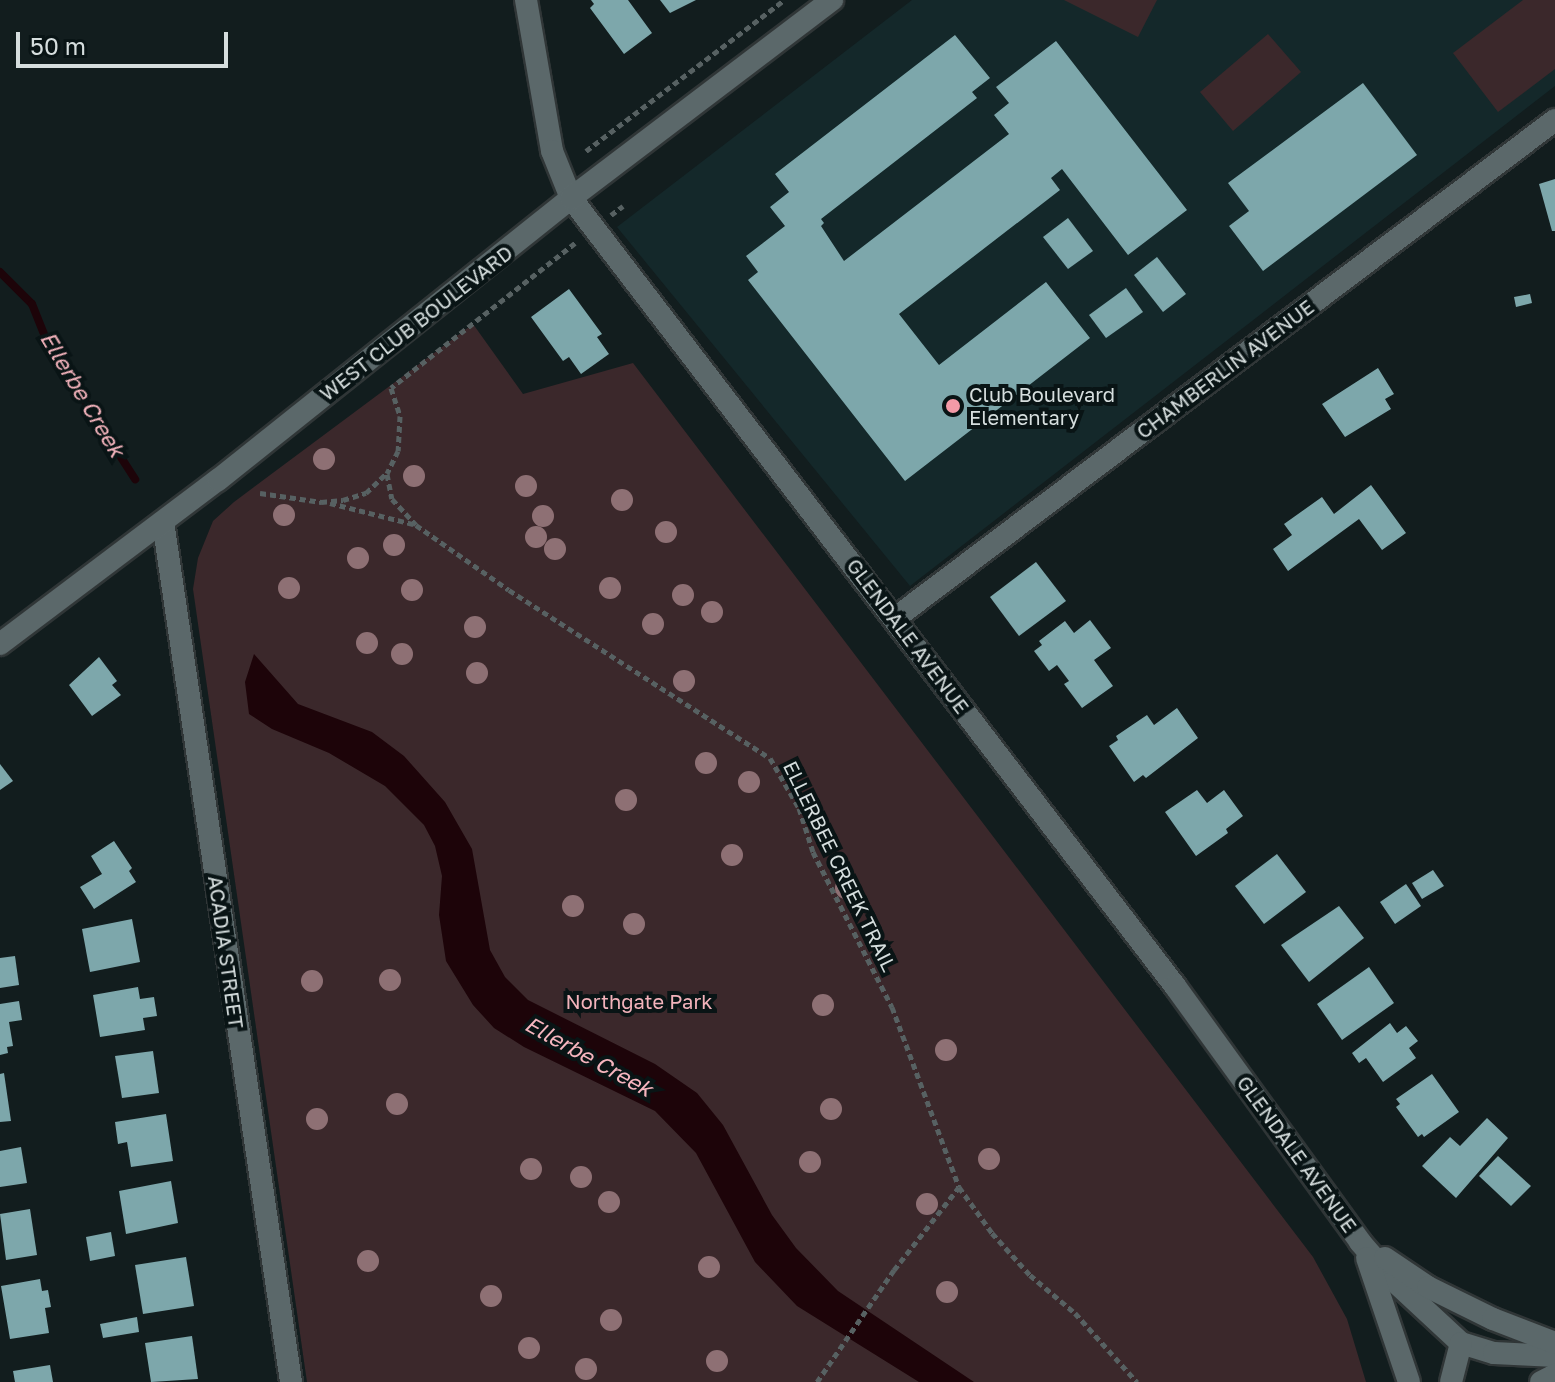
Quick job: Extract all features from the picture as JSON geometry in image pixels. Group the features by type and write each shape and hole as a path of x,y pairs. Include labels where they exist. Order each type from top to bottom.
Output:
{"street":[{"name":"GLENDALE AVENUE","path":"526,0 552,151 571,198 1175,986 1360,1242 1404,1291 1461,1343 1494,1353 1555,1356"},
{"name":"WEST CLUB BOULEVARD","path":"0,644 163,522 571,198 832,0"},
{"name":"CHAMBERLIN AVENUE","path":"894,619 1555,120"},
{"name":"ACADIA STREET","path":"163,522 291,1382"},
{"name":"GLENDALE AVENUE","path":"1360,1242 1428,1287 1493,1319 1555,1343"},
{"name":"GLENDALE AVENUE","path":"1360,1242 1386,1306 1409,1382"},
{"path":"1451,1382 1461,1343"},
{"path":"1541,1382 1555,1375"}],"path":[{"path":"586,151 784,0"},
{"path":"321,502 366,493 387,474 398,451 400,416 391,388 568,249"},
{"name":"ELLERBEE CREEK TRAIL","path":"387,474 392,499 416,525 509,590 770,758 799,808 813,852 892,1007 959,1187 1021,1264 1075,1313 1137,1382"},
{"path":"260,493 373,512 416,525"},
{"path":"817,1382 894,1270 959,1187"}],"shaded area":[{"name":"Club Boulevard Elementary","path":"912,0 1555,0 1555,86 910,586 617,227"}],"green space":[{"path":"1064,0 1157,0 1138,37"},
{"path":"1523,0 1555,0 1555,69 1498,112 1453,53"},
{"path":"1268,34 1301,72 1233,131 1200,92"},
{"name":"Northgate Park","path":"473,324 523,394 633,363 1313,1257 1347,1319 1366,1382 307,1382 193,589 198,558 213,521 234,502"}],"water":[{"path":"254,654 298,704 372,732 404,756 445,802 472,849 490,950 505,977 528,1000 655,1064 697,1093 723,1125 772,1215 796,1248 838,1291 974,1382 919,1382 797,1306 755,1262 696,1153 655,1111 524,1047 494,1028 473,1005 446,961 439,915 442,876 435,846 424,825 385,786 329,753 272,729 249,714 245,682"}],"building":[{"path":"591,0 628,0 652,33 624,54 590,8 594,4"},
{"path":"660,0 696,0 670,13"},
{"path":"955,35 990,78 972,92 977,98 821,219 824,223 821,226 844,261 1009,134 994,115 1009,103 996,87 1056,41 1187,210 1128,255 1062,169 1051,178 1060,190 899,314 939,365 1046,282 1090,338 905,481 748,280 758,272 746,256 785,226 770,207 789,192 775,174"},
{"path":"1363,83 1417,155 1263,271 1229,226 1249,211 1228,183"},
{"path":"1555,179 1555,231 1552,231 1539,184"},
{"path":"1068,218 1093,251 1068,269 1043,237"},
{"path":"1157,257 1186,294 1163,312 1134,275"},
{"path":"1126,288 1143,312 1106,338 1089,315"},
{"path":"569,289 602,334 597,337 609,354 581,374 569,357 563,361 531,317"},
{"path":"1530,294 1532,303 1516,307 1514,297"},
{"path":"1378,368 1394,394 1385,399 1391,409 1345,437 1322,404"},
{"path":"1371,485 1406,533 1382,550 1359,519 1288,571 1273,549 1292,535 1284,524 1322,497 1334,514"},
{"path":"1036,562 1066,601 1019,636 990,597"},
{"path":"1090,620 1111,648 1094,660 1113,686 1082,708 1064,684 1069,681 1057,665 1049,671 1034,651 1042,645 1039,641 1065,621 1074,633"},
{"path":"99,657 117,681 112,685 121,695 92,716 69,685"},
{"path":"1177,708 1198,738 1146,778 1143,775 1134,782 1109,746 1118,740 1116,736 1147,715 1154,725"},
{"path":"0,764 13,781 0,790"},
{"path":"1197,790 1207,803 1224,790 1243,816 1226,829 1228,833 1196,856 1165,812"},
{"path":"114,841 132,868 129,871 136,882 94,909 80,887 102,874 91,856"},
{"path":"1277,854 1306,892 1264,924 1235,886"},
{"path":"1433,870 1444,886 1422,899 1412,883"},
{"path":"1406,884 1421,906 1395,924 1380,902"},
{"path":"1339,906 1364,938 1309,982 1281,945"},
{"path":"132,919 140,962 90,972 82,929"},
{"path":"15,956 19,985 0,988 0,958"},
{"path":"1369,967 1394,1003 1342,1040 1317,1004"},
{"path":"138,987 140,999 154,997 157,1016 143,1018 145,1030 100,1037 93,995"},
{"path":"19,1001 22,1020 9,1022 13,1046 7,1047 8,1053 0,1055 0,1004"},
{"path":"1390,1023 1397,1033 1406,1026 1418,1041 1409,1048 1416,1058 1383,1082 1366,1058 1359,1063 1352,1053"},
{"path":"153,1051 159,1093 122,1098 115,1056"},
{"path":"4,1073 11,1121 0,1122 0,1074"},
{"path":"1432,1074 1459,1112 1424,1137 1422,1134 1418,1137 1396,1107 1400,1104 1396,1099"},
{"path":"166,1114 173,1161 131,1167 127,1142 118,1144 115,1122"},
{"path":"1487,1118 1508,1138 1456,1198 1422,1166 1450,1137 1460,1146"},
{"path":"21,1147 27,1183 0,1187 0,1151"},
{"path":"1498,1156 1531,1186 1511,1206 1479,1176"},
{"path":"171,1181 178,1223 126,1234 119,1191"},
{"path":"30,1209 37,1255 6,1260 0,1214"},
{"path":"111,1232 115,1256 90,1261 86,1237"},
{"path":"186,1257 194,1306 143,1314 135,1265"},
{"path":"40,1279 42,1291 48,1290 51,1307 45,1308 49,1333 10,1339 1,1286"},
{"path":"137,1317 139,1332 103,1338 100,1324"},
{"path":"192,1336 198,1379 151,1382 145,1343"},
{"path":"50,1365 53,1382 15,1382 13,1371"}],"waterway":[{"name":"Ellerbe Creek","path":"0,272 32,304 48,344 135,479"}],"place":[{"name":"Club Boulevard Elementary","path":"953,406"}]}
